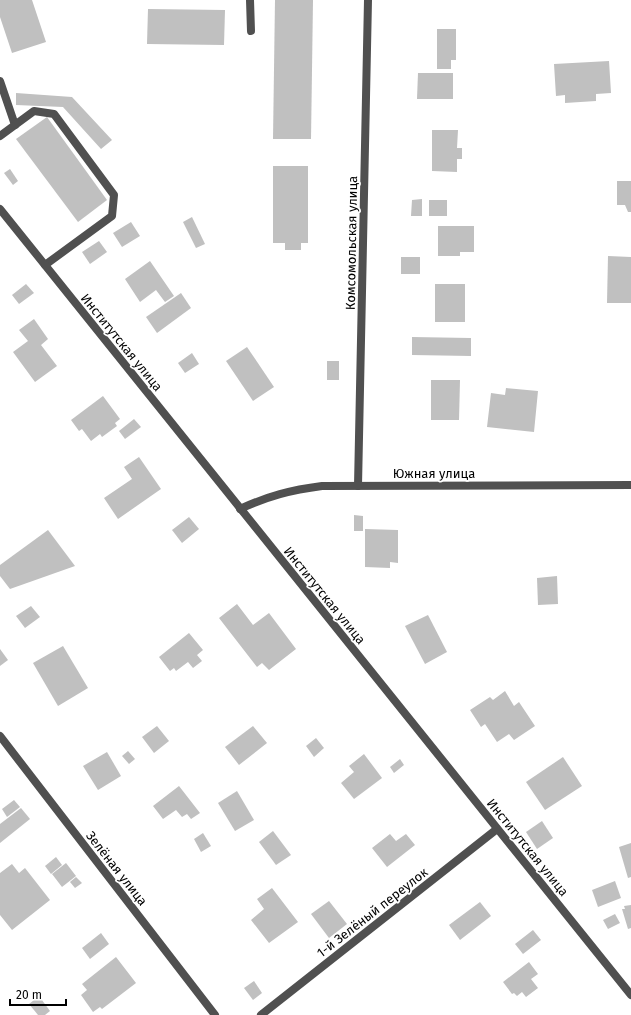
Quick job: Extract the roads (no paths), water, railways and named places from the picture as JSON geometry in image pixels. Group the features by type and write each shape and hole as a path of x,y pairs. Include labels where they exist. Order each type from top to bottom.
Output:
{"street":[{"path":"250,0 251,31"},
{"name":"Комсомольская улица","path":"358,486 368,0"},
{"path":"0,81 15,125"},
{"path":"0,136 34,111 54,114 114,195 112,216 45,265"},
{"name":"Институтская улица","path":"0,209 631,995"},
{"name":"Южная улица","path":"240,509 265,498 294,490 358,486 631,485"},
{"name":"Зелёная улица","path":"0,736 215,1015"},
{"name":"1-й Зелёный переулок","path":"261,1015 497,829"}]}
